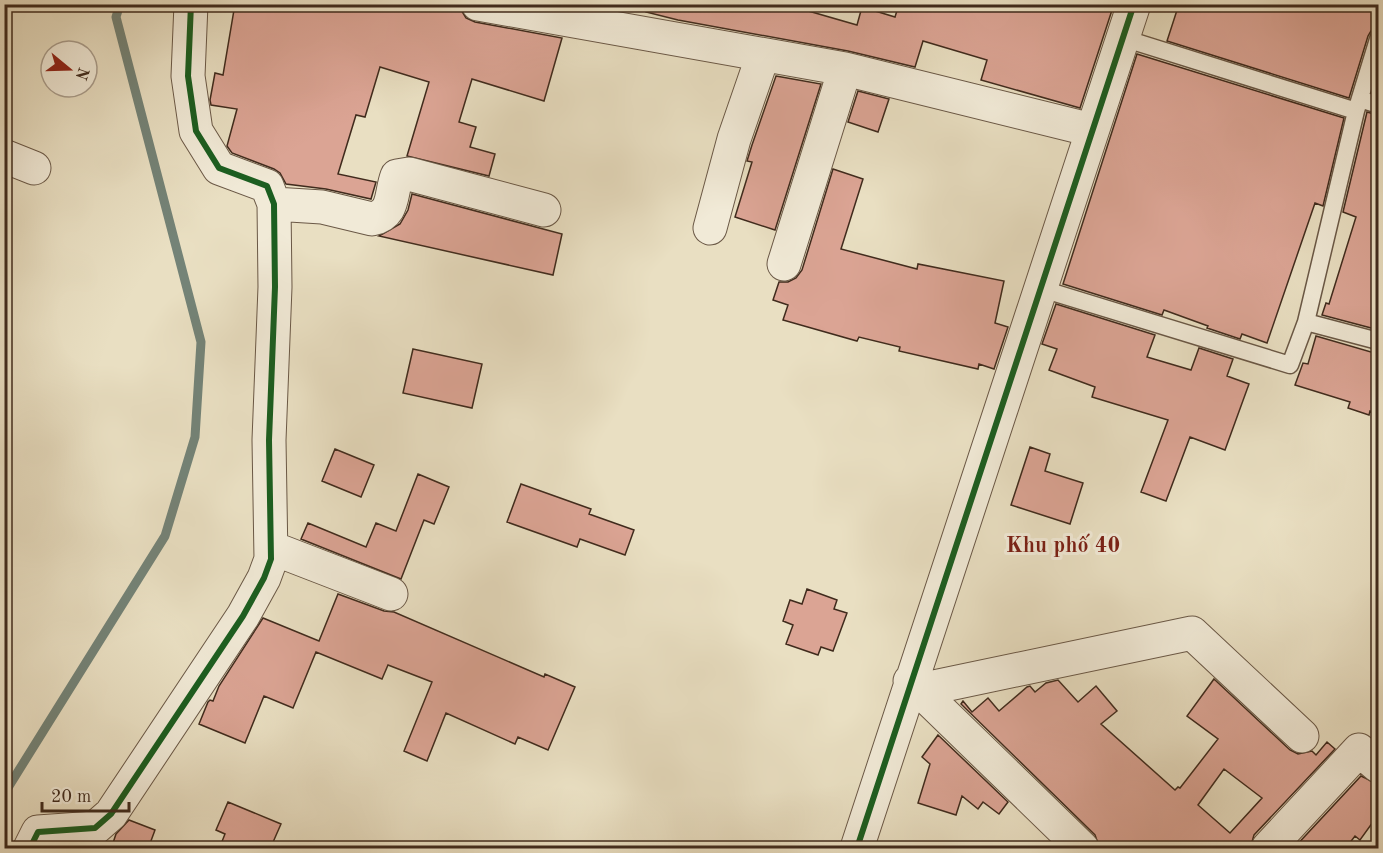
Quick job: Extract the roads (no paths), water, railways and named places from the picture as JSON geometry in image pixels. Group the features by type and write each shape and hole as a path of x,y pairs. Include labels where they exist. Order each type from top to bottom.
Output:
{"street":[{"path":"30,849 38,832 95,828 111,814 243,616 264,578 272,548 269,440 275,287 274,204 267,186 219,168 196,131 188,76 191,4"},
{"path":"478,4 845,69 1092,130"},
{"path":"857,849 915,686 1039,288 1134,4"},
{"path":"710,228 734,139 763,55"},
{"path":"784,264 845,69"},
{"path":"4,156 34,168"},
{"path":"274,204 322,207 372,219 386,214 397,176 409,174 544,210"},
{"path":"272,548 391,594"},
{"path":"915,686 1192,633 1302,736"},
{"path":"915,686 1082,849"},
{"path":"1268,849 1359,750 1378,766"}],"lane":[{"path":"1123,38 1358,105 1378,105"},
{"path":"1039,288 1290,366 1306,322 1358,105 1378,39"},
{"path":"1306,322 1378,341"}],"waterway":[{"path":"4,794 165,536 195,437 201,342 116,17 120,4"}],"district":[{"name":"Khu phố 40","path":"1063,544"}]}
